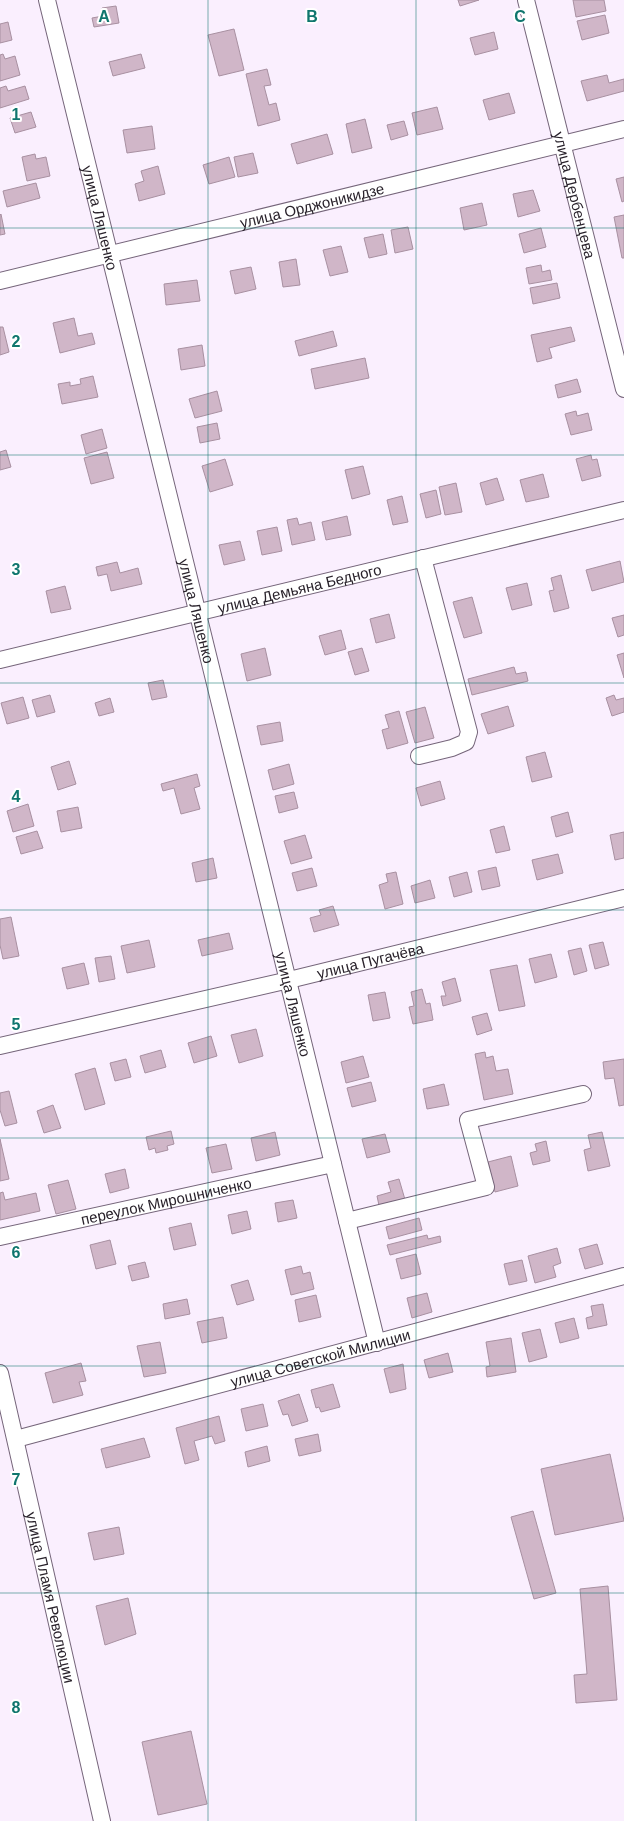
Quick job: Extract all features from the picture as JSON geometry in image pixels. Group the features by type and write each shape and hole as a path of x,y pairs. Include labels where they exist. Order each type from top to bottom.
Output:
{"street":[{"name":"улица Ляшенко","path":"47,0 376,1342"},
{"name":"улица Дербенцева","path":"526,0 624,389"},
{"name":"улица Орджоникидзе","path":"0,281 624,129"},
{"name":"улица Демьяна Бедного","path":"0,660 624,510"},
{"path":"419,756 452,748 466,742 469,732 422,558"},
{"name":"улица Пугачёва","path":"0,1046 288,980 624,898"},
{"path":"347,1220 486,1187 468,1120 583,1094"},
{"name":"переулок Мирошниченко","path":"0,1237 333,1164"},
{"name":"улица Советской Милиции","path":"16,1439 624,1276"},
{"name":"улица Пламя Революции","path":"0,1373 102,1821"}],"building":[{"path":"458,0 479,0 460,6"},
{"path":"573,0 604,0 606,11 576,17"},
{"path":"116,6 119,23 94,27 92,18 103,16 102,8"},
{"path":"605,15 609,33 582,40 577,21"},
{"path":"8,22 12,40 0,43 0,24"},
{"path":"234,29 244,70 219,76 208,35"},
{"path":"494,32 498,49 475,55 470,38"},
{"path":"3,54 5,59 15,56 20,75 0,81 0,55"},
{"path":"141,54 145,68 113,76 109,62"},
{"path":"267,69 271,85 264,86 269,105 276,103 280,120 258,126 246,74"},
{"path":"607,75 609,83 624,79 624,91 587,101 581,81"},
{"path":"6,86 8,91 25,86 29,99 0,108 0,88"},
{"path":"509,93 515,113 489,120 483,100"},
{"path":"437,107 443,129 417,135 412,113"},
{"path":"31,112 36,127 15,133 10,118"},
{"path":"365,119 372,148 352,153 346,124"},
{"path":"404,121 408,135 391,140 387,125"},
{"path":"152,126 155,149 127,153 123,130"},
{"path":"327,134 333,154 297,164 291,144"},
{"path":"253,153 258,173 238,177 234,157"},
{"path":"35,154 36,159 46,157 50,176 27,181 22,157"},
{"path":"229,157 235,177 209,184 203,165"},
{"path":"158,166 165,194 139,201 135,184 144,181 141,171"},
{"path":"624,177 624,201 622,202 616,179"},
{"path":"36,183 40,198 7,207 3,191"},
{"path":"533,190 540,211 518,217 513,194"},
{"path":"482,203 487,225 464,230 460,208"},
{"path":"0,215 5,234 0,235"},
{"path":"624,215 624,258 622,258 614,217"},
{"path":"408,227 413,249 395,253 391,230"},
{"path":"541,228 546,247 524,253 519,234"},
{"path":"383,234 387,254 369,258 364,238"},
{"path":"341,246 348,272 330,276 323,250"},
{"path":"296,259 300,285 283,287 279,262"},
{"path":"541,265 542,272 550,270 552,280 529,284 526,268"},
{"path":"251,267 256,289 235,294 230,271"},
{"path":"197,280 200,301 166,305 164,284"},
{"path":"557,283 560,298 533,304 530,288"},
{"path":"74,318 78,336 92,333 95,344 60,353 53,323"},
{"path":"0,327 3,327 9,352 0,355"},
{"path":"571,327 575,341 549,348 552,358 537,362 531,335"},
{"path":"333,331 337,346 299,356 295,341"},
{"path":"202,345 205,366 181,370 178,349"},
{"path":"365,358 369,378 315,389 311,369"},
{"path":"93,376 98,397 62,404 58,384 70,382 70,386 81,384 80,379"},
{"path":"577,379 581,392 558,398 555,385"},
{"path":"217,391 222,411 195,418 189,399"},
{"path":"576,411 577,416 588,413 592,430 571,435 565,414"},
{"path":"217,423 220,439 200,443 197,427"},
{"path":"102,429 107,448 86,454 81,435"},
{"path":"6,450 11,467 0,470 0,452"},
{"path":"107,452 114,478 91,484 84,458"},
{"path":"591,455 592,460 597,459 601,476 582,481 576,459"},
{"path":"225,459 233,485 210,492 202,466"},
{"path":"363,466 370,494 352,499 345,470"},
{"path":"543,474 549,497 526,502 520,480"},
{"path":"497,478 504,500 486,505 480,483"},
{"path":"456,483 462,512 445,515 439,487"},
{"path":"436,490 441,514 426,518 420,494"},
{"path":"402,496 408,522 393,525 387,500"},
{"path":"347,516 351,535 326,540 322,522"},
{"path":"297,518 299,525 311,522 315,540 292,545 287,520"},
{"path":"277,527 282,551 262,555 257,531"},
{"path":"240,541 245,560 224,565 219,545"},
{"path":"620,561 624,582 592,591 586,570"},
{"path":"117,562 120,573 138,568 142,584 111,591 107,574 98,576 96,567"},
{"path":"561,575 569,608 554,612 549,591 554,590 551,578"},
{"path":"527,583 532,605 512,610 506,588"},
{"path":"65,586 71,609 51,613 46,591"},
{"path":"472,597 482,633 464,638 453,602"},
{"path":"389,614 395,638 376,643 370,619"},
{"path":"624,615 624,635 618,637 612,618"},
{"path":"341,630 346,649 325,655 319,636"},
{"path":"265,648 271,675 247,681 241,654"},
{"path":"362,648 369,671 355,675 348,652"},
{"path":"624,653 624,678 617,655"},
{"path":"514,667 516,674 526,672 528,681 472,695 468,679"},
{"path":"163,680 167,697 152,700 148,683"},
{"path":"50,695 55,712 37,717 32,700"},
{"path":"614,695 616,700 624,698 624,712 612,716 606,698"},
{"path":"23,697 29,718 7,724 1,703"},
{"path":"110,698 114,712 99,716 95,703"},
{"path":"508,706 514,726 488,734 481,714"},
{"path":"425,707 434,738 415,743 406,712"},
{"path":"399,711 408,743 387,749 382,730 389,728 385,715"},
{"path":"280,722 283,741 261,745 257,726"},
{"path":"545,752 552,777 532,782 526,757"},
{"path":"69,761 76,784 58,790 51,767"},
{"path":"289,764 294,784 273,790 268,770"},
{"path":"197,774 200,786 194,788 200,809 181,814 174,788 163,791 161,784"},
{"path":"440,781 445,799 421,806 416,788"},
{"path":"294,792 298,808 279,813 275,796"},
{"path":"28,804 34,826 13,832 7,811"},
{"path":"78,807 82,828 61,832 57,811"},
{"path":"568,812 573,832 556,837 551,817"},
{"path":"504,826 510,850 496,853 490,830"},
{"path":"37,831 43,848 21,854 16,837"},
{"path":"624,832 624,858 615,860 610,835"},
{"path":"305,835 312,858 291,864 284,841"},
{"path":"558,854 563,873 537,880 532,860"},
{"path":"213,858 217,878 196,882 192,863"},
{"path":"496,867 500,886 482,890 478,871"},
{"path":"312,868 317,886 297,891 292,873"},
{"path":"396,872 403,904 385,909 379,885 388,882 386,874"},
{"path":"467,872 472,892 454,897 449,877"},
{"path":"430,880 435,898 415,903 411,886"},
{"path":"333,906 339,925 314,932 310,918 321,915 319,910"},
{"path":"11,917 19,956 3,959 0,945 0,919"},
{"path":"229,933 233,949 202,956 198,940"},
{"path":"149,940 155,967 127,973 121,946"},
{"path":"603,942 609,965 595,969 589,945"},
{"path":"581,948 587,971 574,975 568,951"},
{"path":"551,954 557,977 535,983 529,959"},
{"path":"111,956 115,979 99,982 95,958"},
{"path":"84,963 89,984 67,989 62,968"},
{"path":"517,965 525,1006 499,1011 490,970"},
{"path":"455,978 461,1001 443,1006 441,996 446,996 442,982"},
{"path":"422,989 426,1004 430,1003 433,1020 413,1024 409,1007 414,1006 411,992"},
{"path":"385,992 390,1018 373,1021 368,995"},
{"path":"487,1013 492,1030 477,1035 472,1017"},
{"path":"256,1029 263,1056 239,1063 231,1035"},
{"path":"211,1036 217,1056 194,1063 188,1043"},
{"path":"161,1050 166,1067 145,1073 140,1056"},
{"path":"485,1052 486,1058 493,1056 496,1071 508,1069 513,1094 484,1100 475,1054"},
{"path":"363,1056 369,1077 346,1083 341,1062"},
{"path":"126,1059 131,1077 115,1081 110,1063"},
{"path":"624,1059 624,1105 619,1106 614,1078 605,1079 603,1062"},
{"path":"95,1068 105,1104 85,1110 75,1074"},
{"path":"371,1082 376,1101 352,1107 347,1088"},
{"path":"444,1084 449,1105 427,1109 423,1089"},
{"path":"9,1091 17,1123 5,1126 0,1110 0,1093"},
{"path":"53,1105 61,1128 44,1133 37,1111"},
{"path":"171,1131 174,1144 167,1146 168,1150 156,1153 155,1148 149,1150 146,1137"},
{"path":"275,1132 280,1155 256,1161 251,1138"},
{"path":"602,1132 610,1166 588,1171 584,1150 591,1148 588,1135"},
{"path":"385,1134 390,1152 367,1158 362,1139"},
{"path":"0,1139 9,1179 0,1181"},
{"path":"546,1141 550,1161 533,1165 530,1153 537,1151 535,1144"},
{"path":"226,1144 232,1169 212,1173 206,1148"},
{"path":"511,1156 518,1186 495,1192 488,1162"},
{"path":"125,1169 129,1188 110,1193 105,1174"},
{"path":"399,1179 406,1203 380,1210 377,1196 391,1192 388,1182"},
{"path":"68,1180 76,1209 56,1214 48,1185"},
{"path":"3,1192 5,1200 36,1193 40,1211 0,1220 0,1193"},
{"path":"293,1200 297,1218 278,1222 275,1203"},
{"path":"247,1211 251,1229 232,1234 228,1215"},
{"path":"419,1218 422,1230 389,1239 386,1227"},
{"path":"191,1223 196,1245 174,1250 169,1228"},
{"path":"427,1235 428,1239 440,1236 441,1242 390,1255 387,1245"},
{"path":"110,1240 116,1264 96,1269 90,1245"},
{"path":"597,1244 603,1264 585,1269 579,1249"},
{"path":"557,1248 561,1263 553,1266 556,1277 535,1283 528,1256"},
{"path":"416,1254 421,1274 401,1279 396,1259"},
{"path":"522,1260 527,1281 509,1285 504,1264"},
{"path":"145,1262 149,1277 132,1281 128,1266"},
{"path":"301,1266 303,1274 310,1272 314,1289 291,1295 285,1270"},
{"path":"248,1280 254,1300 237,1305 231,1285"},
{"path":"427,1293 432,1312 412,1318 407,1298"},
{"path":"316,1295 321,1317 299,1322 295,1300"},
{"path":"187,1299 190,1314 165,1319 163,1304"},
{"path":"603,1304 607,1325 588,1329 586,1318 593,1316 591,1306"},
{"path":"223,1317 227,1338 202,1343 197,1322"},
{"path":"574,1318 579,1338 560,1343 555,1323"},
{"path":"540,1329 547,1357 529,1362 522,1333"},
{"path":"511,1338 516,1372 487,1377 486,1367 490,1366 486,1342"},
{"path":"160,1342 166,1373 144,1377 137,1346"},
{"path":"448,1353 453,1372 429,1378 424,1360"},
{"path":"81,1363 86,1381 79,1382 83,1395 53,1403 45,1373"},
{"path":"403,1364 406,1389 390,1393 384,1369"},
{"path":"333,1384 340,1407 321,1412 319,1407 316,1408 311,1390"},
{"path":"299,1394 308,1421 292,1426 288,1414 283,1415 278,1401"},
{"path":"263,1404 268,1426 246,1431 241,1409"},
{"path":"219,1416 225,1441 215,1444 212,1436 194,1441 199,1460 185,1464 176,1428"},
{"path":"318,1434 321,1451 299,1456 295,1439"},
{"path":"144,1438 150,1457 106,1468 101,1449"},
{"path":"267,1446 270,1461 248,1467 245,1452"},
{"path":"610,1454 624,1521 555,1535 541,1469"},
{"path":"533,1511 556,1593 534,1599 511,1517"},
{"path":"119,1527 124,1554 94,1560 88,1533"},
{"path":"608,1586 617,1700 576,1703 574,1675 587,1674 580,1589"},
{"path":"128,1598 136,1634 105,1645 96,1606"},
{"path":"191,1731 207,1804 158,1815 142,1742"}]}
